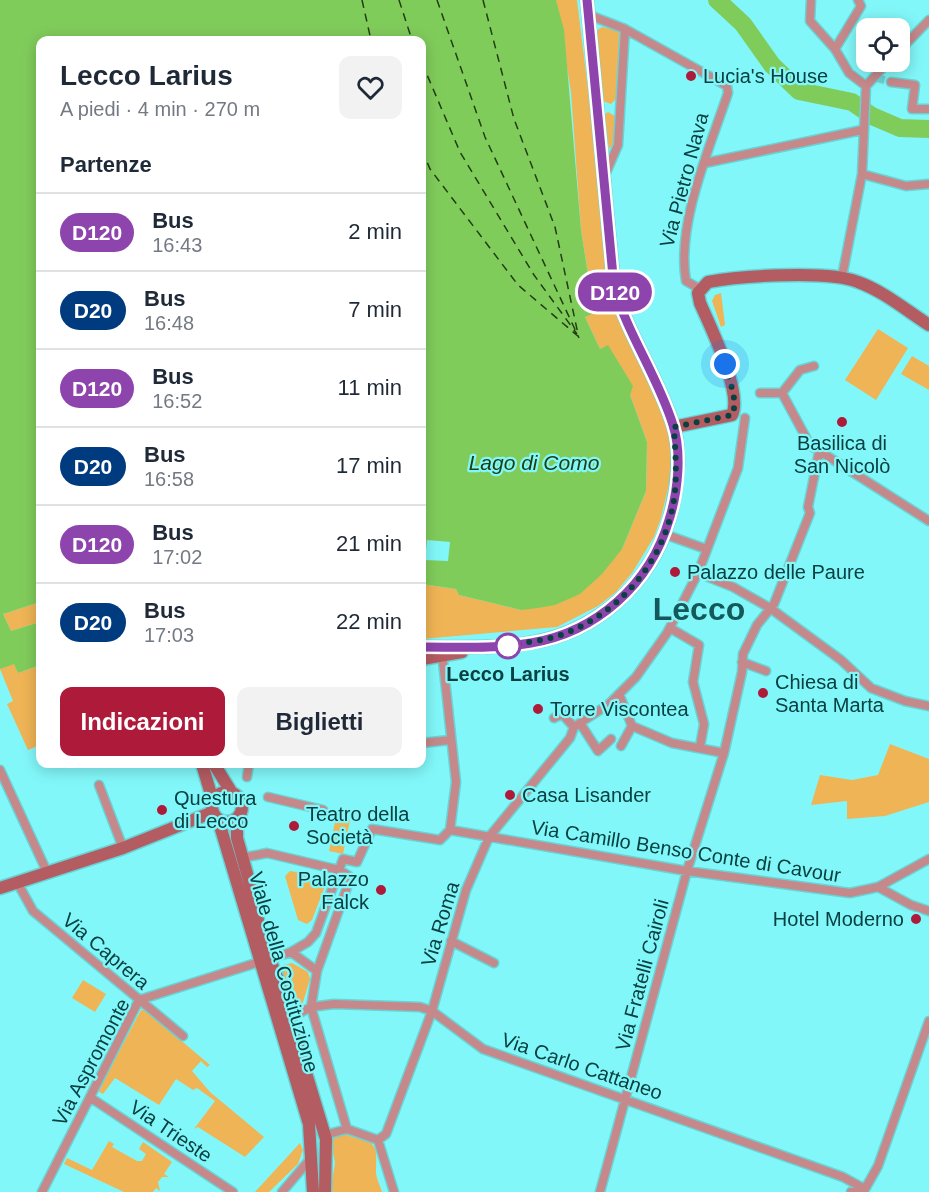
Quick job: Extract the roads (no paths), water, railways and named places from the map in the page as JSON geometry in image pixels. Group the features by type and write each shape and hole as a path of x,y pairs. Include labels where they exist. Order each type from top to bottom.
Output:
{"main road":[{"path":"426,658 442,652 546,640 594,619 620,600 637,582 652,560 664,534 675,490 674,427 626,323 614,287 588,5"},
{"path":"700,289 708,282 744,278 842,277 874,290 929,324"},
{"name":"Via Pietro Nava","path":"674,427 732,415 734,399 716,340 700,303 700,289"},
{"path":"426,648 442,652"},
{"name":"Viale della Costituzione","path":"203,768 263,960 311,1136 312,1192"},
{"path":"215,811 229,822 237,819 241,813 242,802 232,793 216,768"},
{"path":"215,811 219,794 232,793"},
{"path":"0,888 123,848 215,811"},
{"name":"Viale della Costituzione","path":"237,819 242,858 263,960 277,977 325,1135 325,1192"}],"street":[{"path":"811,0 810,21 835,49 849,73 866,86"},
{"path":"835,49 861,6 858,0"},
{"path":"588,5 625,29 618,145 603,178"},
{"path":"910,40 929,20"},
{"name":"Via Pietro Nava","path":"625,29 727,86 728,93 690,217 683,262 686,280 700,289"},
{"path":"842,277 862,174 862,130 866,86 879,72"},
{"path":"891,82 915,85 912,109 929,109"},
{"path":"705,163 862,130"},
{"path":"862,174 906,186 929,184"},
{"path":"782,393 800,370 814,366"},
{"path":"760,393 782,393"},
{"path":"782,393 804,435 819,452 929,521"},
{"path":"577,725 619,694 645,664 670,628 698,573 738,468 745,418"},
{"name":"Via Fratelli Cairoli","path":"600,1192 687,871 724,753 749,638 774,604 804,534 810,513 808,507 819,452"},
{"path":"664,534 704,554"},
{"path":"698,573 734,588 770,608 841,660 871,688 905,701 929,706"},
{"path":"670,628 699,645 693,682 704,724 700,747"},
{"path":"317,971 291,952 308,942 316,933 343,859 357,862 372,829 440,840 450,830 456,782 442,652"},
{"path":"742,662 766,671"},
{"path":"619,694 632,726 672,743 724,753"},
{"path":"554,718 562,714 577,725 598,751 611,739"},
{"name":"Via Roma","path":"378,1140 386,1134 432,1011 466,890 489,837 570,738 577,725"},
{"path":"621,746 632,726"},
{"path":"426,743 450,740"},
{"path":"247,777 248,768"},
{"path":"0,770 47,872"},
{"path":"99,785 123,848"},
{"path":"268,797 323,810"},
{"name":"Via Camillo Benso Conte di Cavour","path":"450,830 687,871 850,893 878,887 929,859"},
{"path":"242,858 267,853 339,870 346,873 350,879 317,971 311,1007 347,1129"},
{"name":"Via Caprera","path":"17,882 33,911 183,1036"},
{"path":"878,887 911,905 929,911"},
{"path":"451,941 494,963"},
{"name":"Via Aspromonte","path":"42,1192 139,1000 291,952"},
{"name":"Via Carlo Cattaneo","path":"290,1018 311,1007 355,1004 420,1006 432,1011 483,1048 843,1177 865,1190"},
{"path":"851,1192 865,1190 878,1166 929,1021"},
{"name":"Via Trieste","path":"91,1098 233,1192"},
{"path":"325,1135 347,1129 378,1140 394,1192"},
{"path":"282,1192 312,1158"}],"water":[{"name":"Lago di Como","path":"0,0 556,0 564,30 581,230 594,313 585,317 600,349 608,345 633,386 630,395 647,442 646,491 622,549 602,574 580,594 555,605 521,610 459,595 456,589 426,585 426,36 36,36 36,603 3,614 11,631 36,623 36,666 18,673 14,664 0,669"}],"waterway":[{"path":"717,0 743,24 772,65 799,91 852,102 872,116 900,128 929,129"}],"tunnel":[{"path":"877,78 891,82"}],"place":[{"name":"Lucia's House","path":"691,76"},
{"name":"Basilica di San Nicolò","path":"842,422"},
{"name":"Palazzo delle Paure","path":"675,572"},
{"name":"Lecco Larius","path":"508,646"},
{"name":"Chiesa di Santa Marta","path":"763,693"},
{"name":"Torre Viscontea","path":"538,709"},
{"name":"Casa Lisander","path":"510,795"},
{"name":"Questura di Lecco","path":"162,810"},
{"name":"Teatro della Società","path":"294,826"},
{"name":"Palazzo Falck","path":"381,890"},
{"name":"Hotel Moderno","path":"916,919"}],"district":[{"name":"Lecco","path":"699,609"}]}
